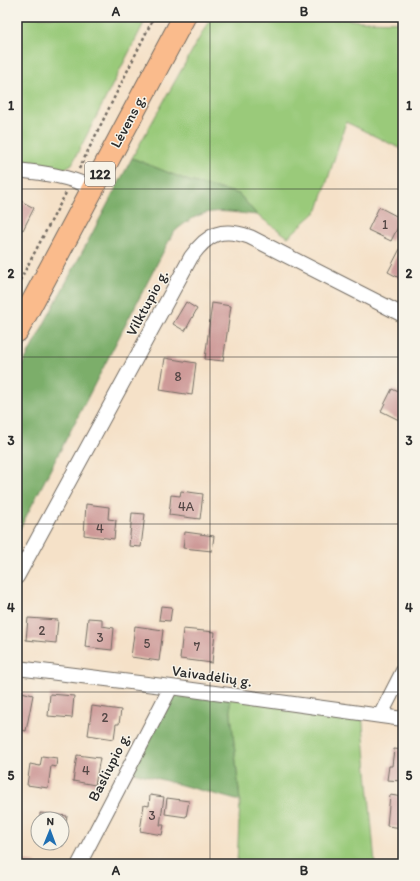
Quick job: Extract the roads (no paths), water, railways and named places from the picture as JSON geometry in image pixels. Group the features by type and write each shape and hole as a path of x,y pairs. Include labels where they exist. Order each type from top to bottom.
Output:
{"main road":[{"name":"Lėvens g.","path":"17,331 83,184 184,17"}],"street":[{"path":"17,170 55,174 83,184"},
{"name":"Vilktupio g.","path":"17,577 191,257 200,244 211,235 224,232 238,232 250,236 403,315"},
{"name":"Vaivadėlių g.","path":"17,668 171,687 403,719"},
{"path":"380,716 403,671"},
{"name":"Basliupio g.","path":"79,864 171,687"}]}
